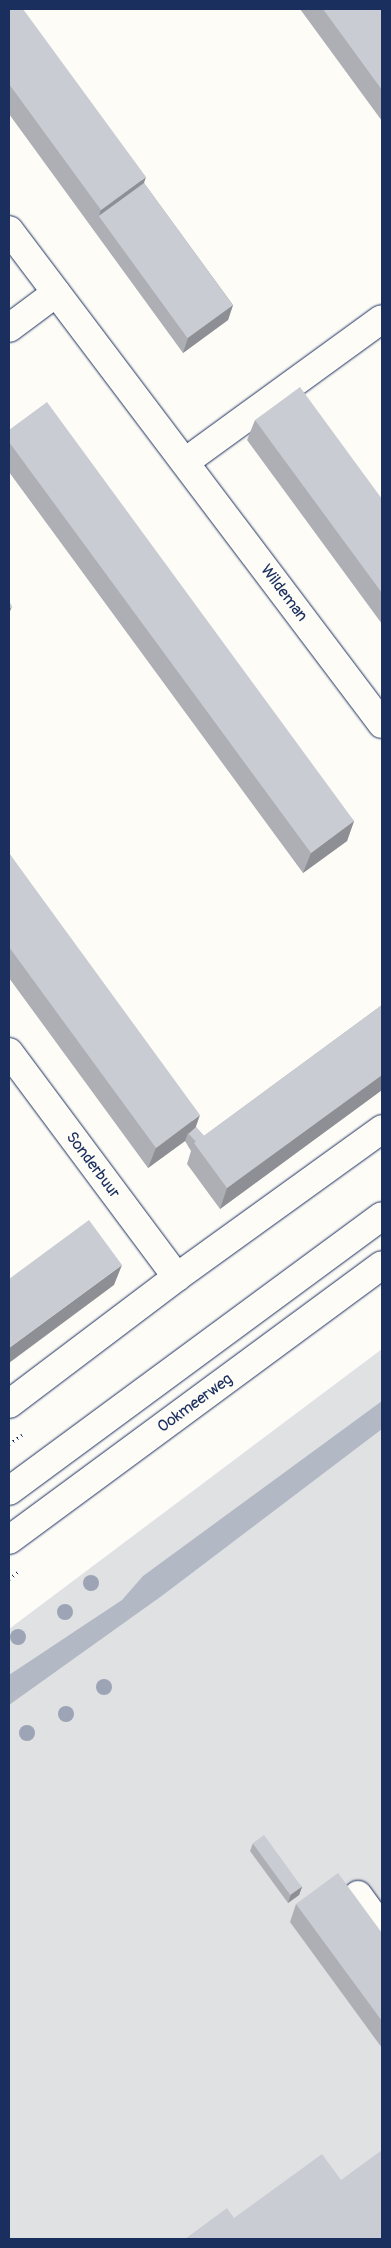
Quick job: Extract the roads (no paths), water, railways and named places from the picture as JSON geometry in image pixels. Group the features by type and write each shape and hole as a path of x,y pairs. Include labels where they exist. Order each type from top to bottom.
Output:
{"street":[{"name":"Wildeman","path":"9,230 382,724"},
{"path":"9,328 56,294"},
{"path":"185,462 382,318"},
{"name":"Sonderbuur","path":"9,1052 177,1277"},
{"path":"9,1404 177,1277 382,1129"},
{"path":"9,1491 382,1216"},
{"name":"Ookmeerweg","path":"9,1540 382,1265"},
{"path":"358,1895 382,1928"}]}
